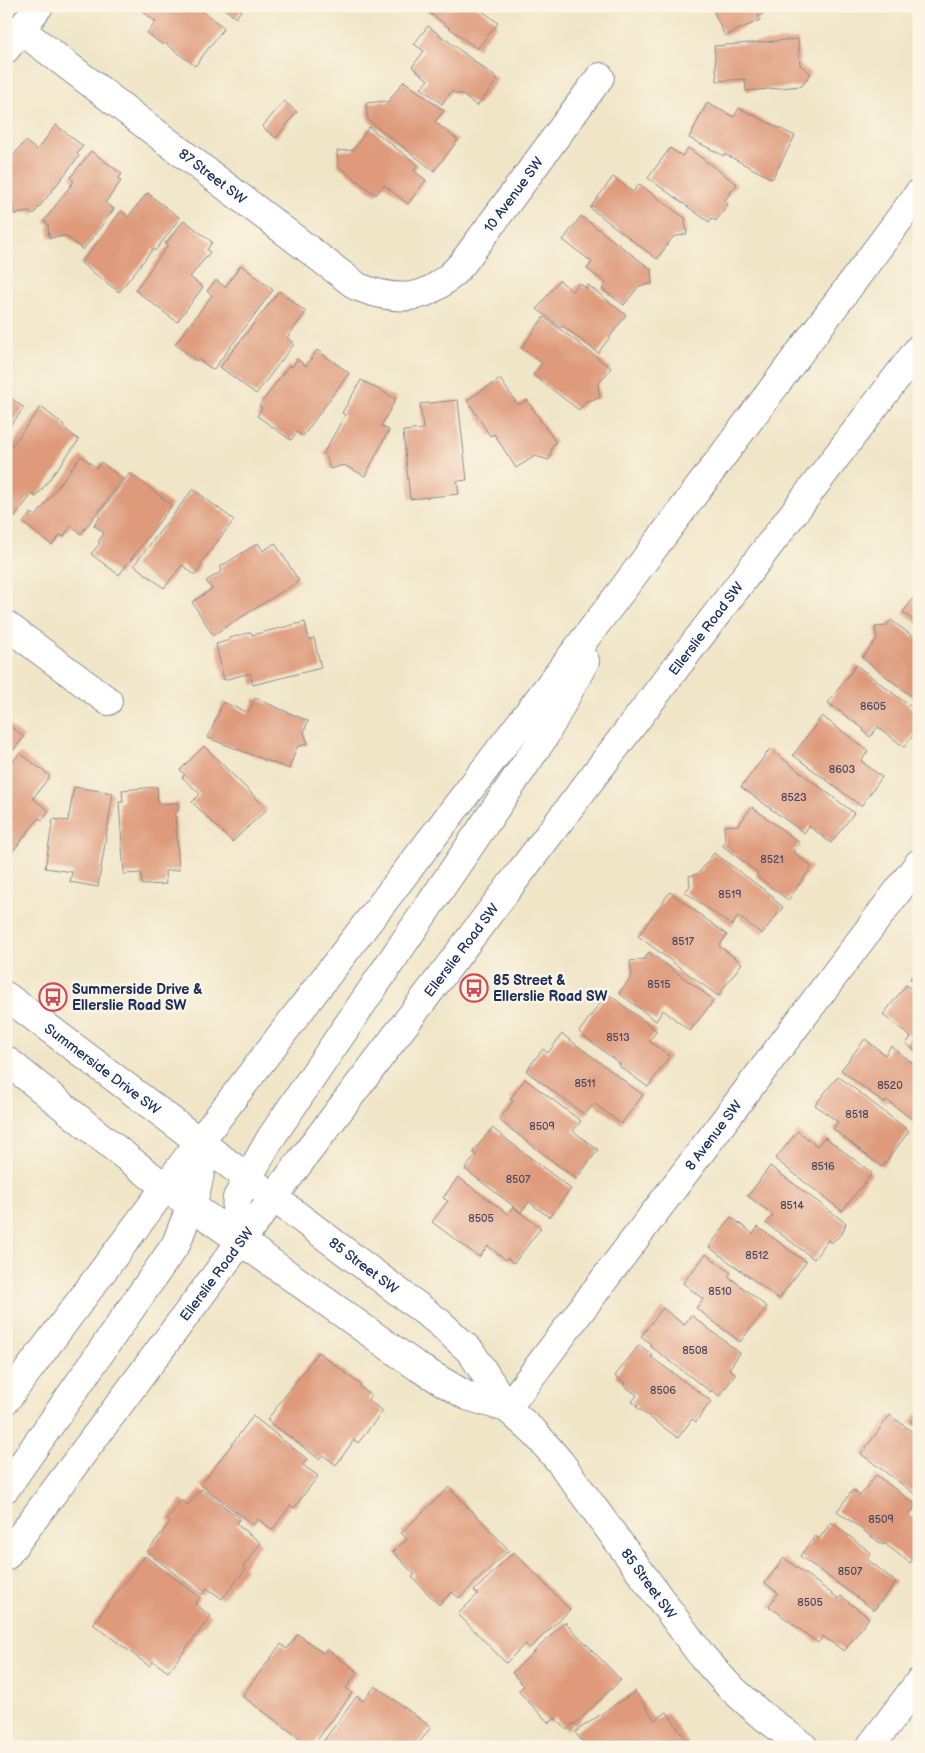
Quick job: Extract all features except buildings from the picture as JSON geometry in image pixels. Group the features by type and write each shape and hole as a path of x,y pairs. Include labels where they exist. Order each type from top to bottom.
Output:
{"main road":[{"path":"13,40 39,6"},
{"name":"87 Street SW","path":"13,40 358,287 376,294 414,296"},
{"name":"10 Avenue SW","path":"414,296 431,291 443,283 462,264 600,77"},
{"path":"6,1400 165,1187 623,589 919,193"},
{"name":"Ellerslie Road SW","path":"6,1556 274,1197 919,348"},
{"path":"241,1242 235,1222 237,1198 248,1177 275,1131 544,737 623,589"},
{"path":"6,625 108,701"},
{"name":"8 Avenue SW","path":"507,1408 919,863"},
{"name":"Summerside Drive SW","path":"6,996 200,1141"},
{"path":"6,1060 165,1187"},
{"path":"6,1488 176,1244 196,1192 201,1169 200,1141"},
{"name":"85 Street SW","path":"200,1141 440,1323 472,1352 507,1408 536,1434 560,1462 702,1656 734,1691 804,1747"},
{"name":"85 Street SW","path":"165,1187 418,1367 467,1396 507,1408"},
{"path":"870,1747 919,1682"}],"place":[{"name":"85 Street & Ellerslie Road SW","path":"474,988"},
{"name":"Summerside Drive & Ellerslie Road SW","path":"53,997"}]}
